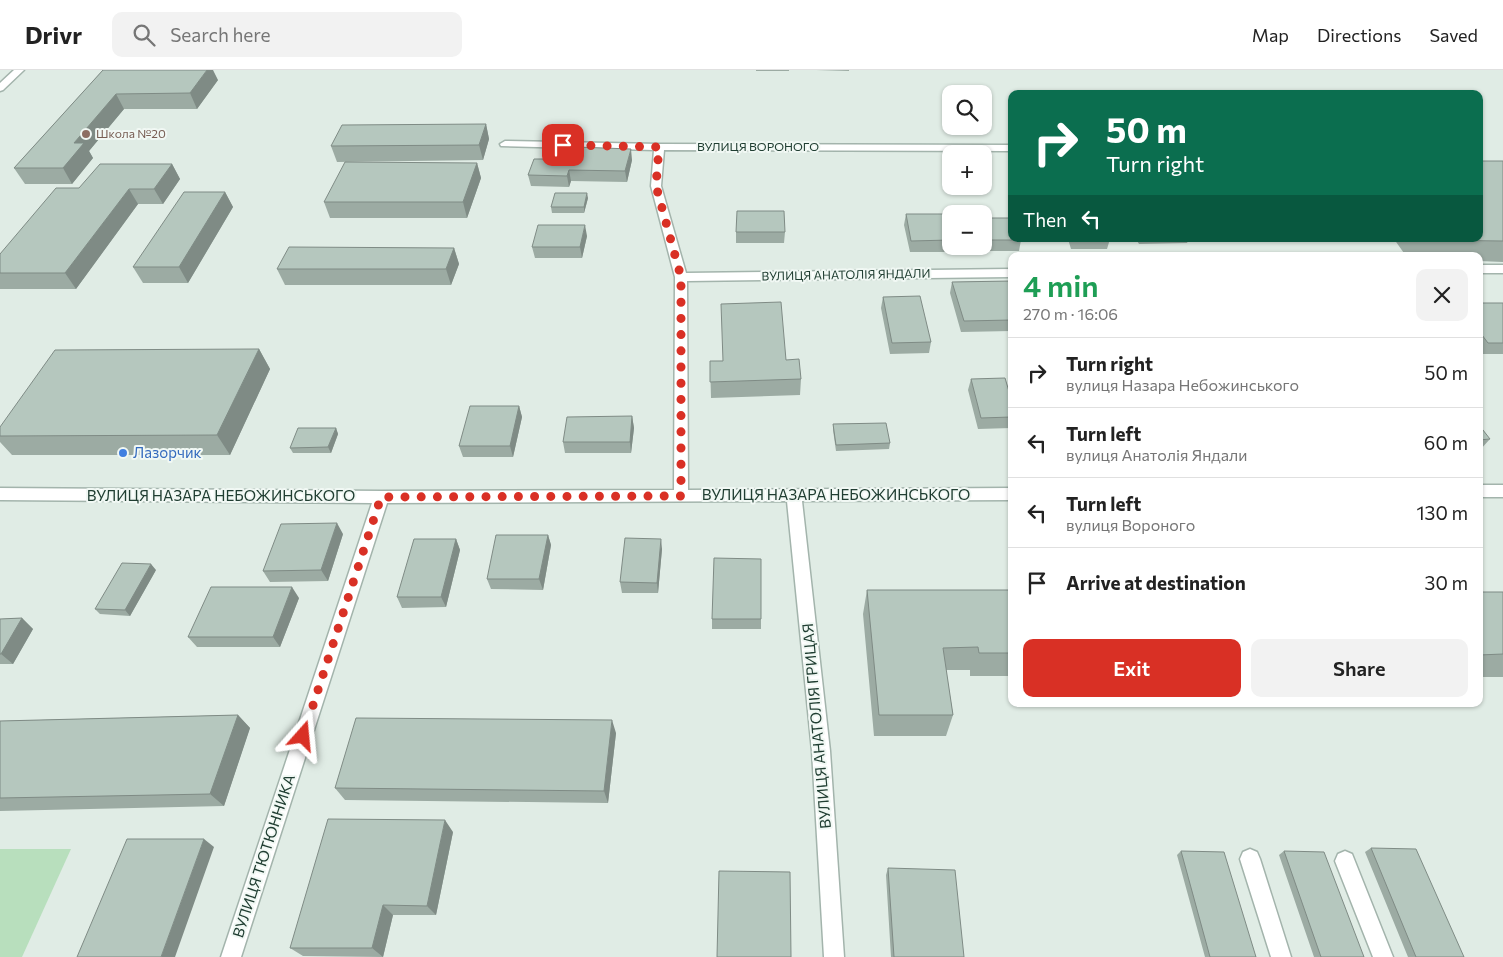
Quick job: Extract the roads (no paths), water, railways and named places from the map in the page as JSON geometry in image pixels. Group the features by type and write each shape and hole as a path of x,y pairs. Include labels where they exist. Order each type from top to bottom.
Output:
{"street":[{"path":"0,88 19,70"},
{"name":"ВУЛИЦЯ ВОРОНОГО","path":"505,144 659,147 1008,148"},
{"path":"659,147 656,186 681,277 681,496"},
{"path":"1483,269 1503,269"},
{"name":"ВУЛИЦЯ АНАТОЛІЯ ЯНДАЛИ","path":"681,277 1008,273"},
{"path":"1483,491 1503,491"},
{"name":"ВУЛИЦЯ НАЗАРА НЕБОЖИНСЬКОГО","path":"0,494 381,497 1008,494"},
{"name":"ВУЛИЦЯ АНАТОЛІЯ ГРИЦАЯ","path":"794,496 821,751 834,957"},
{"name":"ВУЛИЦЯ ТЮТЮННИКА","path":"231,957 381,497"},
{"path":"1250,859 1281,957"},
{"path":"1346,862 1383,957"}],"place":[{"name":"Школа №20","path":"86,134"},
{"name":"Лазорчик","path":"123,453"}]}
